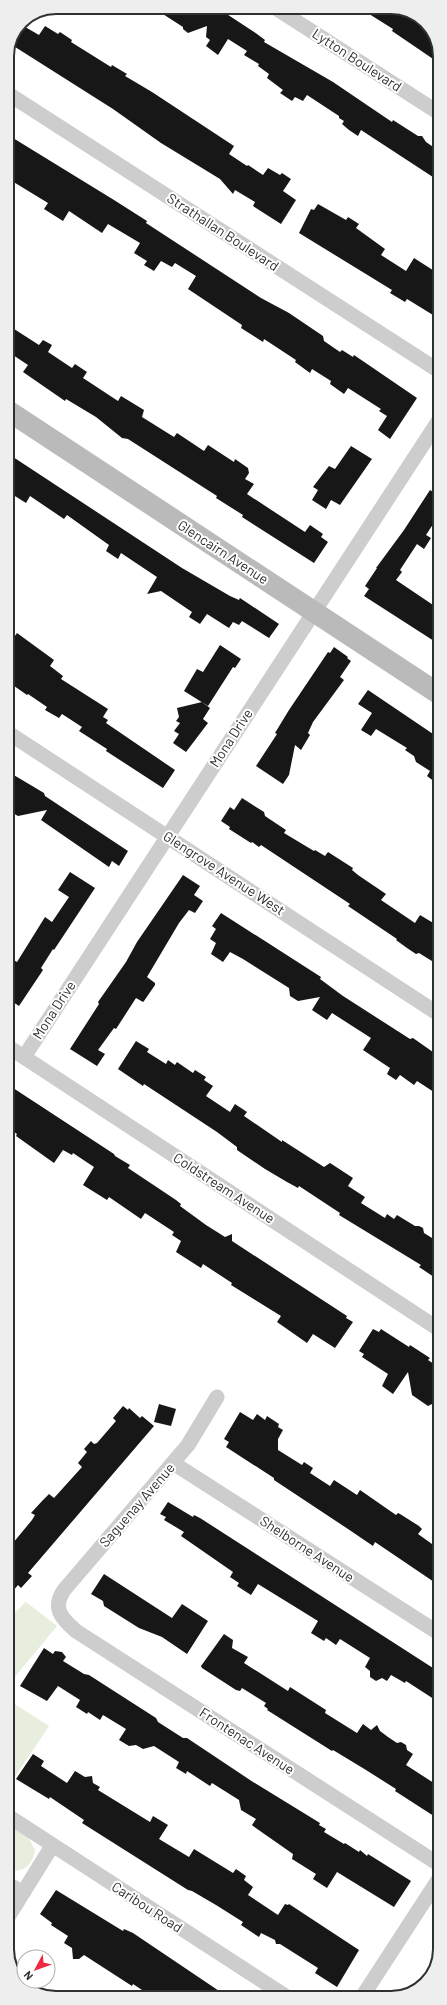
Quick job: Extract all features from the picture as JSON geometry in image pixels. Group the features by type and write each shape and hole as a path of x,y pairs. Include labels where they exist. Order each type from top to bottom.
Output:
{"street":[{"name":"Lytton Boulevard","path":"285,14 433,109"},
{"name":"Strathallan Boulevard","path":"14,98 433,367"},
{"name":"Glencairn Avenue","path":"14,415 433,690"},
{"name":"Mona Drive","path":"24,1057 433,429"},
{"name":"Glengrove Avenue West","path":"14,737 433,1010"},
{"name":"Coldstream Avenue","path":"14,1050 433,1325"},
{"name":"Saguenay Avenue","path":"59,1611 59,1597 64,1590 188,1445 217,1397"},
{"name":"Shelborne Avenue","path":"173,1463 433,1630"},
{"name":"Frontenac Avenue","path":"59,1611 68,1624 76,1631 433,1860"},
{"name":"Caribou Road","path":"14,1820 278,1991"},
{"path":"14,1907 52,1846"},
{"path":"14,1888 23,1893"},
{"path":"366,1991 433,1888"}],"green space":[{"path":"26,1602 57,1626 14,1678 14,1613"},
{"path":"14,1704 49,1726 14,1778"},
{"path":"14,1828 28,1837 35,1850 30,1864 18,1871 14,1870"}],"building":[{"path":"163,14 227,14 257,34 265,40 264,42 333,82 392,122 393,120 418,136 422,136 426,142 433,147 433,177 361,130 358,136 342,124 344,121 339,118 339,116 307,95 303,101 295,97 292,101 280,93 283,90 267,78 269,74 258,66 259,64 244,55 247,51 228,39 218,55 206,46 210,40 206,37 207,26 188,33 183,29 183,27"},
{"path":"369,14 402,15 419,24 431,42 433,59 392,31 393,29"},
{"path":"45,26 58,34 60,32 72,40 71,42 111,67 112,65 127,74 125,76 234,146 229,154 247,166 248,165 263,175 268,168 280,175 282,173 291,179 283,191 296,200 281,224 253,206 255,202 235,190 233,194 220,179 161,143 113,109 15,47 17,40 25,27 39,35"},
{"path":"14,139 147,221 146,223 261,298 289,313 323,336 324,341 340,352 342,350 353,357 354,355 417,398 390,439 378,430 387,416 379,411 381,409 348,388 344,394 330,384 331,381 312,369 310,373 295,362 296,360 264,339 263,342 241,328 242,325 188,289 196,276 175,263 172,267 161,261 154,271 144,265 147,261 134,253 140,243 108,224 102,233 69,211 63,221 44,209 48,203 14,182"},
{"path":"318,204 346,220 348,217 359,224 356,228 385,249 381,255 406,271 414,258 433,270 433,315 407,299 405,302 390,293 392,290 299,233 311,209 314,210"},
{"path":"14,329 39,345 43,340 52,345 48,352 72,368 75,364 87,372 83,378 118,401 121,396 144,410 142,417 174,437 177,433 204,451 208,445 234,462 235,459 248,468 249,473 245,479 254,484 247,494 305,532 310,525 323,534 321,537 328,542 314,563 242,517 243,515 216,498 217,496 128,439 122,438 96,417 66,399 65,401 23,372 28,365 14,356"},
{"path":"351,446 372,459 340,505 331,500 326,509 312,500 318,490 313,487 329,466 335,469"},
{"path":"14,458 182,568 230,596 239,600 240,598 279,624 269,638 242,621 239,625 233,622 229,628 207,614 200,624 189,617 192,612 161,591 147,594 157,577 121,553 118,559 106,551 109,545 67,515 64,519 30,496 26,503 14,495"},
{"path":"430,490 433,492 433,524 426,535 431,538 424,549 417,544 400,570 402,572 396,580 433,605 433,640 364,596 369,589 365,586 376,568 404,530"},
{"path":"17,633 54,660 50,666 63,676 61,679 108,709 103,717 108,720 106,723 175,770 163,788 106,751 107,749 79,731 82,727 62,714 59,718 45,710 47,707 14,686 14,637"},
{"path":"220,645 241,659 235,668 233,667 208,706 184,691 197,669 203,672"},
{"path":"334,647 351,661 340,677 344,680 313,722 308,733 310,735 301,750 295,745 289,775 283,784 256,766 277,734 275,733 289,710 328,652 330,653"},
{"path":"368,690 433,734 433,780 427,776 430,771 416,762 414,756 405,750 407,748 376,729 371,736 361,730 372,713 358,704"},
{"path":"202,702 210,708 203,719 208,723 186,752 173,743 179,734 174,731 180,723 176,721 179,717 177,708"},
{"path":"14,775 44,793 45,796 128,851 119,866 112,861 109,867 41,820 47,810 18,816 14,814"},
{"path":"242,798 264,812 265,816 286,830 284,833 325,856 328,852 353,868 352,870 358,875 386,894 381,900 415,923 420,915 433,923 433,962 407,948 396,940 397,939 348,906 350,904 261,845 259,847 252,842 251,843 229,829 230,827 221,821 230,807 234,810"},
{"path":"70,872 95,888 54,950 53,949 41,968 43,970 19,1006 14,1003 14,960 17,962 45,917 52,922 69,897 58,890"},
{"path":"183,875 200,886 194,895 203,901 195,913 189,910 179,923 147,977 155,983 155,985 143,1002 136,998 116,1029 114,1028 98,1050 105,1054 97,1066 70,1049 99,1004 98,1002"},
{"path":"221,913 321,977 320,979 343,996 410,1039 413,1038 433,1052 433,1091 417,1081 414,1085 400,1075 396,1080 387,1074 390,1068 363,1050 371,1038 332,1013 327,1020 312,1010 320,997 298,1001 290,996 289,988 243,959 230,952 223,962 211,954 216,943 210,939 216,929 212,926"},
{"path":"136,1041 149,1049 147,1052 166,1064 168,1060 175,1065 177,1062 193,1073 195,1070 206,1077 204,1080 213,1086 206,1096 230,1112 235,1104 247,1112 244,1116 282,1142 282,1140 324,1167 330,1163 353,1178 348,1186 365,1197 361,1203 385,1218 387,1214 394,1219 397,1215 415,1226 423,1228 424,1233 433,1239 433,1276 419,1267 421,1265 339,1215 340,1213 299,1186 298,1188 265,1169 237,1150 237,1147 217,1132 144,1084 143,1086 118,1069"},
{"path":"14,1089 130,1165 128,1168 176,1200 181,1204 180,1206 206,1225 225,1237 232,1234 232,1241 347,1316 346,1318 353,1322 335,1348 313,1334 307,1343 277,1322 281,1316 231,1285 232,1283 203,1264 201,1268 176,1252 181,1241 172,1235 174,1232 145,1213 141,1219 109,1197 107,1200 83,1185 94,1167 73,1153 72,1155 63,1150 54,1163 16,1136 17,1134 14,1132"},
{"path":"373,1329 379,1332 381,1329 409,1347 410,1345 430,1358 428,1360 433,1363 433,1405 428,1406 412,1395 408,1372 393,1394 382,1386 388,1374 362,1357 364,1354 359,1351"},
{"path":"159,1404 176,1409 171,1426 154,1422"},
{"path":"123,1406 128,1410 129,1408 140,1418 142,1416 154,1426 28,1573 32,1576 21,1588 18,1585 14,1590 14,1542 35,1515 31,1513 49,1494 54,1498 82,1467 78,1463 87,1452 84,1449 91,1441 94,1444 97,1443 116,1421 113,1418"},
{"path":"240,1412 253,1420 257,1414 265,1420 267,1416 279,1424 278,1427 283,1430 278,1439 278,1450 302,1465 304,1462 313,1468 310,1473 330,1486 334,1480 357,1495 360,1490 396,1515 398,1513 422,1529 418,1534 432,1544 433,1581 375,1542 373,1546 274,1480 274,1478 226,1447 229,1442 224,1439"},
{"path":"168,1502 193,1517 194,1515 200,1518 433,1668 433,1698 406,1681 405,1683 391,1675 387,1681 382,1678 376,1681 370,1677 370,1671 365,1667 370,1658 340,1639 336,1645 326,1638 324,1641 311,1633 318,1621 258,1584 251,1595 237,1586 239,1583 230,1577 233,1572 181,1536 184,1532 164,1520 166,1517 160,1514"},
{"path":"104,1574 172,1618 182,1604 208,1621 187,1654 162,1637 139,1628 104,1606 103,1601 91,1594"},
{"path":"224,1634 233,1640 232,1648 248,1657 244,1663 288,1691 290,1687 326,1710 325,1713 357,1733 363,1724 371,1730 377,1725 380,1731 397,1743 401,1742 406,1745 407,1750 413,1754 406,1765 433,1782 433,1815 395,1791 396,1789 267,1710 268,1709 264,1706 266,1703 242,1688 240,1691 236,1690 201,1666"},
{"path":"44,1648 53,1654 55,1651 62,1652 66,1657 63,1661 84,1674 89,1675 156,1718 158,1722 183,1738 187,1738 253,1782 320,1823 319,1825 326,1829 324,1832 359,1852 360,1850 367,1856 368,1854 411,1881 394,1907 337,1872 327,1888 313,1879 316,1874 292,1859 293,1854 252,1825 256,1819 241,1810 239,1800 212,1783 210,1786 187,1771 186,1774 176,1768 179,1762 154,1746 143,1749 136,1745 129,1746 119,1740 126,1729 103,1715 100,1720 88,1712 87,1714 76,1707 80,1700 58,1686 47,1701 20,1686"},
{"path":"33,1754 44,1761 41,1766 67,1783 75,1771 85,1777 92,1776 93,1783 100,1787 98,1790 150,1822 153,1816 168,1825 159,1839 189,1857 194,1849 233,1873 236,1869 246,1876 244,1880 253,1887 248,1895 278,1915 285,1904 289,1904 359,1950 337,1987 315,1973 318,1968 280,1944 276,1944 275,1940 261,1933 259,1937 241,1925 243,1922 188,1890 82,1823 84,1820 50,1797 49,1799 16,1779"},
{"path":"56,1890 123,1931 124,1929 133,1933 219,1991 144,1991 133,1984 132,1986 84,1955 79,1959 73,1959 72,1948 64,1943 68,1936 51,1925 52,1923 40,1914"}]}
